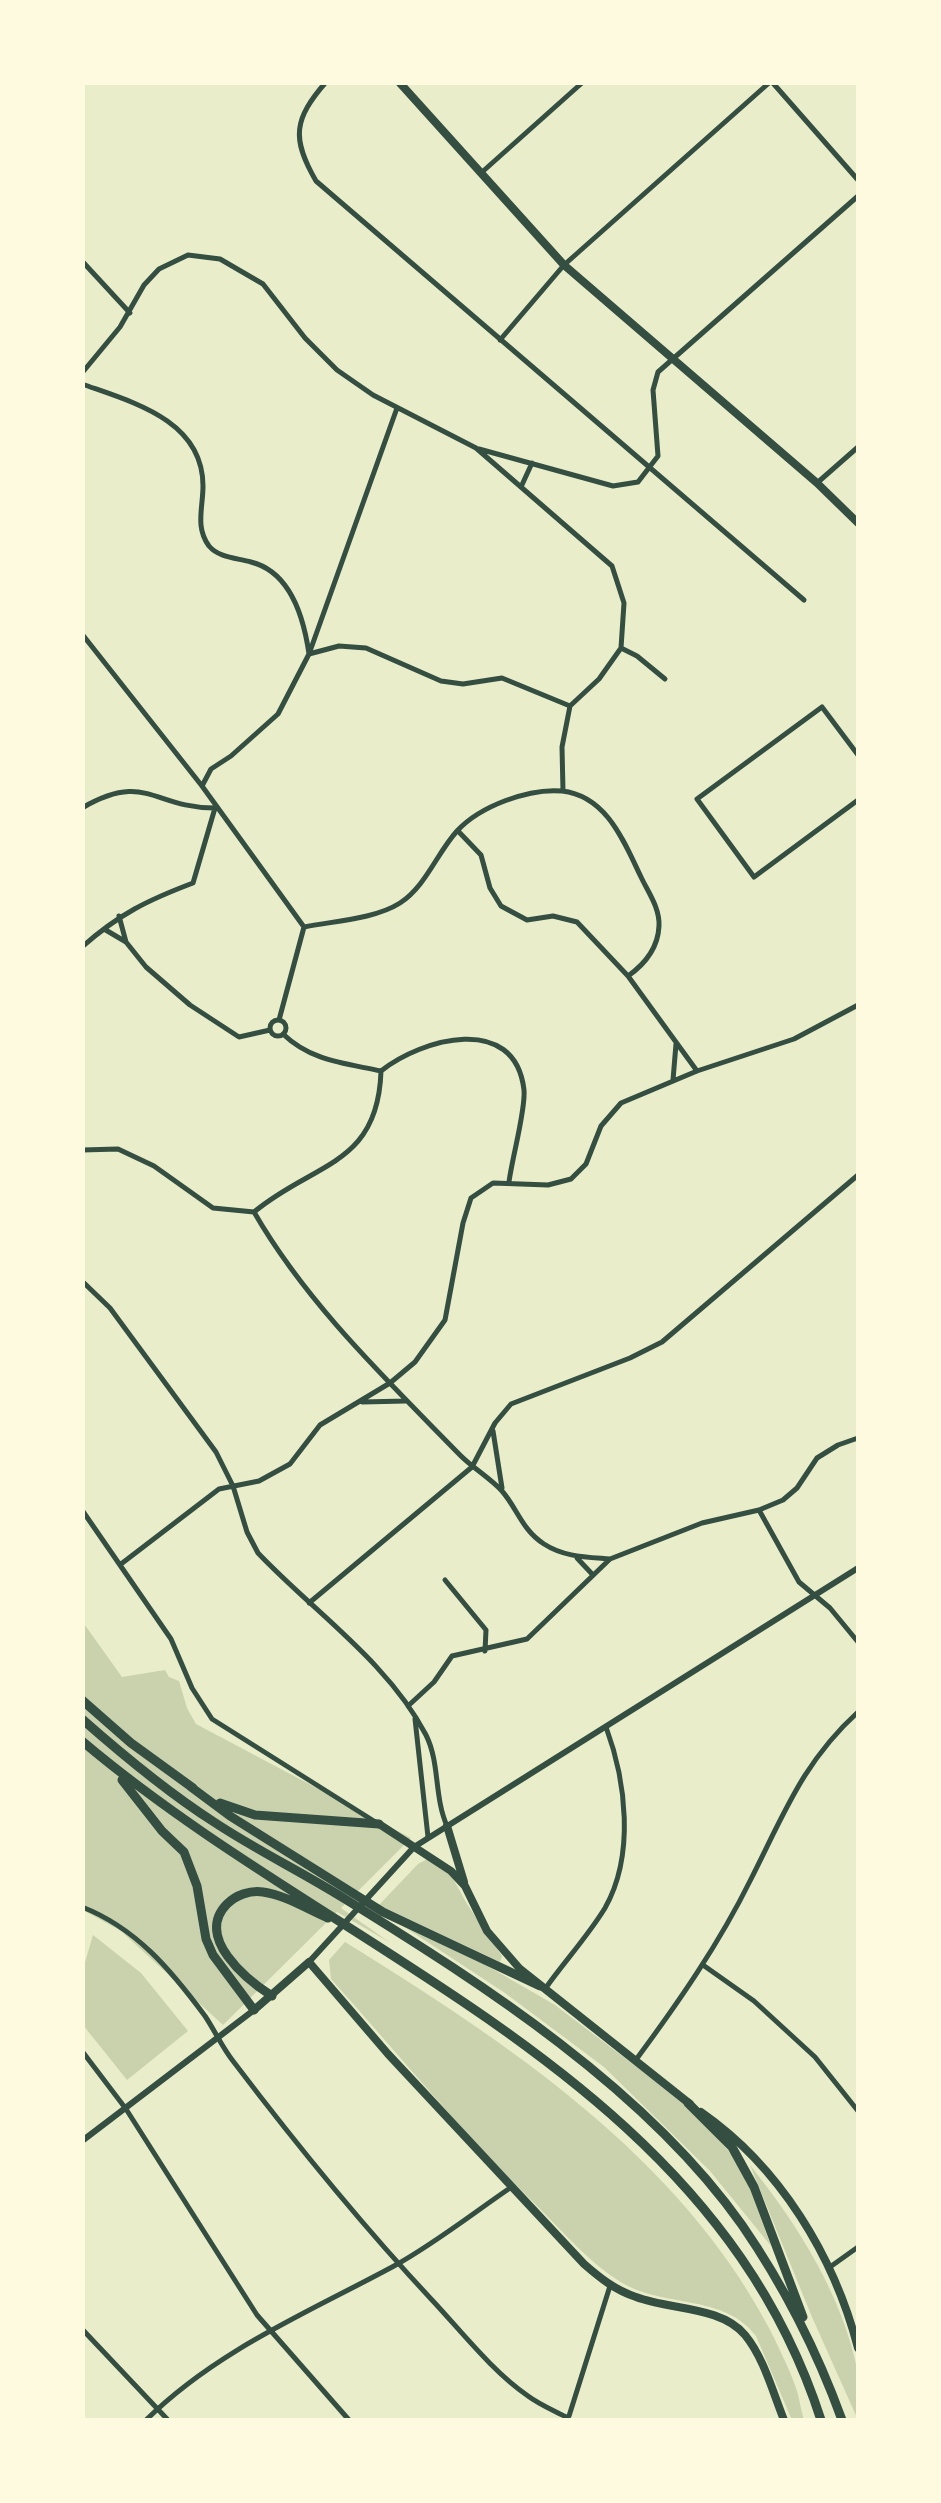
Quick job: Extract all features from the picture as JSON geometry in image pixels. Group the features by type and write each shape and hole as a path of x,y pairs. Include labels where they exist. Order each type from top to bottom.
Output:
{"highway":[{"path":"82,1700 230,1816 383,1912 542,1988"},
{"path":"82,1719 157,1782 214,1823 444,1960 578,2058 695,2168 740,2222 809,2338"},
{"path":"82,1741 216,1843 428,1976 537,2053 624,2126 723,2233 759,2288 789,2345 820,2420"},
{"path":"111,1766 162,1831 184,1852 197,1886 206,1938 213,1954 254,2010"},
{"path":"190,1787 248,1814 380,1824"},
{"path":"272,1996 248,1981 220,1943 218,1920 224,1906 232,1900 250,1892 275,1895 360,1933"},
{"path":"688,2102 732,2147 754,2187 842,2420"}],"main road":[{"path":"404,84 564,264 858,522"},
{"path":"380,1824 438,1860 465,1886"},
{"path":"446,1826 465,1886 497,1945 542,1988 727,2130 760,2162 830,2267 858,2348"},
{"path":"254,2010 309,1962 510,2188 584,2264 610,2286 668,2307 732,2322 754,2348 784,2420"}],"street":[{"path":"326,82 304,108 299,137 304,161 316,181 804,600"},
{"path":"481,173 584,82"},
{"path":"500,340 564,264 771,82 858,180"},
{"path":"82,373 130,313 149,278 188,255 220,260 254,277 324,358 357,385 397,408 476,448 624,487 638,482 658,456 654,381 658,372 858,196"},
{"path":"82,261 130,313"},
{"path":"82,384 151,408 186,438 203,482 200,527 204,536 220,555 258,563 286,586 304,620 309,654"},
{"path":"202,786 211,769 232,756 278,714 309,654 397,408"},
{"path":"817,483 858,447"},
{"path":"476,448 612,566 624,603 621,648 598,679 570,706 562,747 563,792"},
{"path":"520,487 532,464"},
{"path":"82,634 202,786 304,927"},
{"path":"309,654 339,646 366,648 441,681 463,684 502,678 570,706"},
{"path":"621,648 665,679"},
{"path":"858,755 822,707 697,799 754,877 858,800"},
{"path":"82,808 104,795 130,789 186,808 215,808"},
{"path":"304,927 401,902 440,859 457,831 502,804 526,796 563,792 602,810 622,837 658,913 650,954 628,976"},
{"path":"82,948 119,916 194,883 215,808"},
{"path":"457,831 480,856 490,888 501,906 526,920 553,916 577,922 628,976 697,1071"},
{"path":"119,916 126,942"},
{"path":"280,1020 304,927"},
{"path":"103,928 126,942 168,988 223,1028 239,1037 270,1030"},
{"path":"121,1564 219,1488 259,1481 290,1464 320,1425 390,1383 415,1362 446,1320 462,1224 471,1198 494,1182 548,1185 571,1179 586,1164 596,1136 610,1114 634,1095 794,1039 858,1005"},
{"path":"270,1030 271,1023 280,1020"},
{"path":"280,1020 286,1025 282,1034"},
{"path":"270,1030 316,1058 380,1071 407,1053 434,1042 481,1040 499,1048 517,1068 524,1088 524,1108 509,1182"},
{"path":"673,1080 676,1044"},
{"path":"82,1150 118,1149 154,1166 214,1208 254,1212 291,1185 344,1158 374,1112 380,1071"},
{"path":"309,1603 472,1467 511,1404 662,1342 858,1176"},
{"path":"254,1212 282,1260 390,1383 472,1467 503,1491"},
{"path":"82,1282 110,1308 202,1431 233,1486 254,1547 384,1676 408,1706 431,1748 438,1806 446,1826"},
{"path":"359,1402 408,1402"},
{"path":"492,1431 503,1491 523,1525 539,1541 559,1552 610,1559"},
{"path":"408,1706 434,1682 452,1656 526,1639 610,1559 720,1517 759,1510 783,1500 826,1452 858,1442"},
{"path":"82,1510 171,1639 192,1688 212,1719 380,1824"},
{"path":"759,1510 799,1582 858,1642"},
{"path":"575,1556 592,1575"},
{"path":"309,1962 414,1847 858,1568"},
{"path":"445,1580 486,1630 485,1651"},
{"path":"635,2061 703,1965 802,1778 828,1739 858,1712"},
{"path":"414,1716 428,1837"},
{"path":"542,1988 606,1906 617,1873 622,1848 623,1794 606,1727"},
{"path":"82,1908 110,1918 130,1931 172,1973 342,2201 497,2369 528,2396 568,2419 610,2286"},
{"path":"703,1965 754,2001 816,2056 858,2111"},
{"path":"82,2142 254,2010"},
{"path":"82,2051 126,2109 257,2315 349,2420"},
{"path":"146,2420 212,2365 269,2329 398,2264 510,2188"},
{"path":"830,2267 858,2247"},
{"path":"82,2329 168,2420"}],"green space":[{"path":"82,1621 122,1677 165,1670 169,1677 179,1681 196,1724 411,1838 341,1908 389,1942 337,1912 223,2025 121,1931 83,1910"},
{"path":"429,1858 450,1873 502,1956 500,1962 379,1905 418,1864"},
{"path":"394,1920 484,1964 555,2005 692,2109 732,2155 749,2186 771,2246 710,2171 604,2067 505,1993"},
{"path":"93,1935 141,1973 188,2031 127,2080 83,2025 83,1969"},
{"path":"345,1942 526,2062 637,2156 687,2209 732,2266 780,2351 804,2420 792,2420 756,2336 743,2322 710,2307 636,2290 619,2281 588,2257 513,2182 331,1979 329,1960"},
{"path":"750,2165 801,2237 842,2316 858,2373 858,2420 812,2317"}]}
